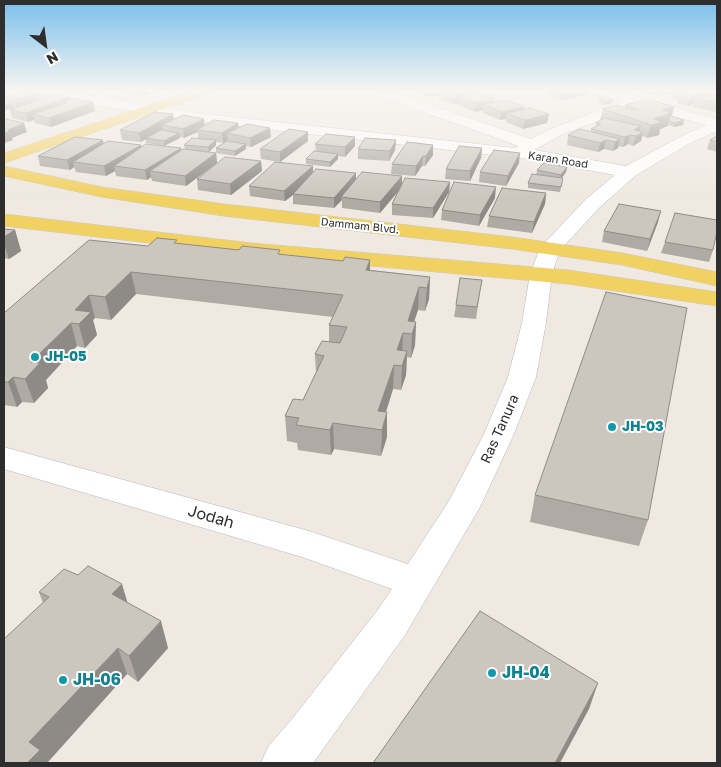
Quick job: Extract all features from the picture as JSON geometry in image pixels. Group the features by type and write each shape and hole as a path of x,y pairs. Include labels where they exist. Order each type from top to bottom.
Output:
{"main road":[{"path":"4,158 102,126"},
{"name":"Dammam Blvd.","path":"4,171 102,192 545,261 632,285 717,298"},
{"name":"Dammam Blvd.","path":"4,220 251,249 545,261 622,259 717,279"}],"street":[{"name":"Karan Road","path":"273,126 517,153 629,172"},
{"name":"Karan Road","path":"478,126 531,144"},
{"path":"517,153 531,144 571,126"},
{"path":"545,261 592,204 629,172 685,140 715,126"},
{"name":"Ras Tanura","path":"284,763 308,735 390,623 463,508 499,434 519,385 534,323 545,261"},
{"name":"Jodah","path":"4,458 309,545 416,582"}],"building":[{"path":"4,126 18,126 8,130 10,131 4,133"},
{"path":"128,126 152,126 139,133 120,130"},
{"path":"166,126 190,126 183,129"},
{"path":"204,126 234,126 222,133 197,130"},
{"path":"243,126 270,128 250,138 227,133"},
{"path":"597,126 640,126 634,130 643,132 636,136 630,135 625,137 591,129"},
{"path":"289,129 308,132 280,152 260,149"},
{"path":"580,129 620,139 615,142 606,140 600,143 568,135"},
{"path":"161,130 179,133 164,141 146,138"},
{"path":"326,134 355,137 345,147 315,144"},
{"path":"717,136 717,142 710,140"},
{"path":"75,137 103,140 67,160 38,156"},
{"path":"192,138 216,140 208,147 184,145"},
{"path":"365,138 396,140 390,151 358,149"},
{"path":"108,141 141,145 104,166 73,162"},
{"path":"227,141 246,144 235,151 216,148"},
{"path":"407,142 433,145 416,166 392,164"},
{"path":"146,144 181,148 145,170 114,166"},
{"path":"459,146 482,148 470,171 446,169"},
{"path":"183,149 216,153 185,176 150,171"},
{"path":"494,150 520,153 508,176 480,172"},
{"path":"314,151 338,154 330,162 306,159"},
{"path":"225,157 261,161 230,184 197,179"},
{"path":"275,162 313,166 284,191 249,186"},
{"path":"544,163 567,167 561,175 537,170"},
{"path":"316,169 356,173 334,198 293,194"},
{"path":"362,172 402,176 380,202 341,197"},
{"path":"532,174 563,178 561,187 528,183"},
{"path":"405,178 450,182 433,208 392,204"},
{"path":"454,182 496,187 480,215 442,210"},
{"path":"502,188 546,193 534,222 489,216"},
{"path":"619,204 661,211 650,239 604,231"},
{"path":"675,213 717,220 713,250 665,242"},
{"path":"4,229 15,230 4,237"},
{"path":"157,238 177,240 174,243 239,250 242,246 280,250 278,254 343,261 345,257 370,260 366,270 430,277 427,288 419,287 408,321 416,322 412,334 403,333 397,350 407,351 402,366 394,365 378,411 387,412 382,430 333,423 330,430 296,425 299,418 285,416 293,399 303,400 324,356 315,354 322,341 340,343 347,327 329,325 343,295 131,272 105,297 89,295 75,310 91,312 79,324 71,323 31,362 40,363 25,379 13,377 8,382 4,382 4,313 89,240 148,246"},
{"path":"460,278 482,280 477,307 456,305"},
{"name":"JH-03","path":"606,292 687,308 648,520 535,495"},
{"name":"JH-06","path":"88,566 122,584 112,594 161,621 129,656 118,648 29,742 40,750 27,763 4,763 4,639 49,597 39,592 64,569 78,575"},
{"name":"JH-04","path":"480,611 598,683 555,763 373,763"}],"place":[{"name":"JH-05","path":"35,357"},
{"name":"JH-03","path":"612,427"},
{"name":"JH-04","path":"492,673"},
{"name":"JH-06","path":"63,680"}]}
